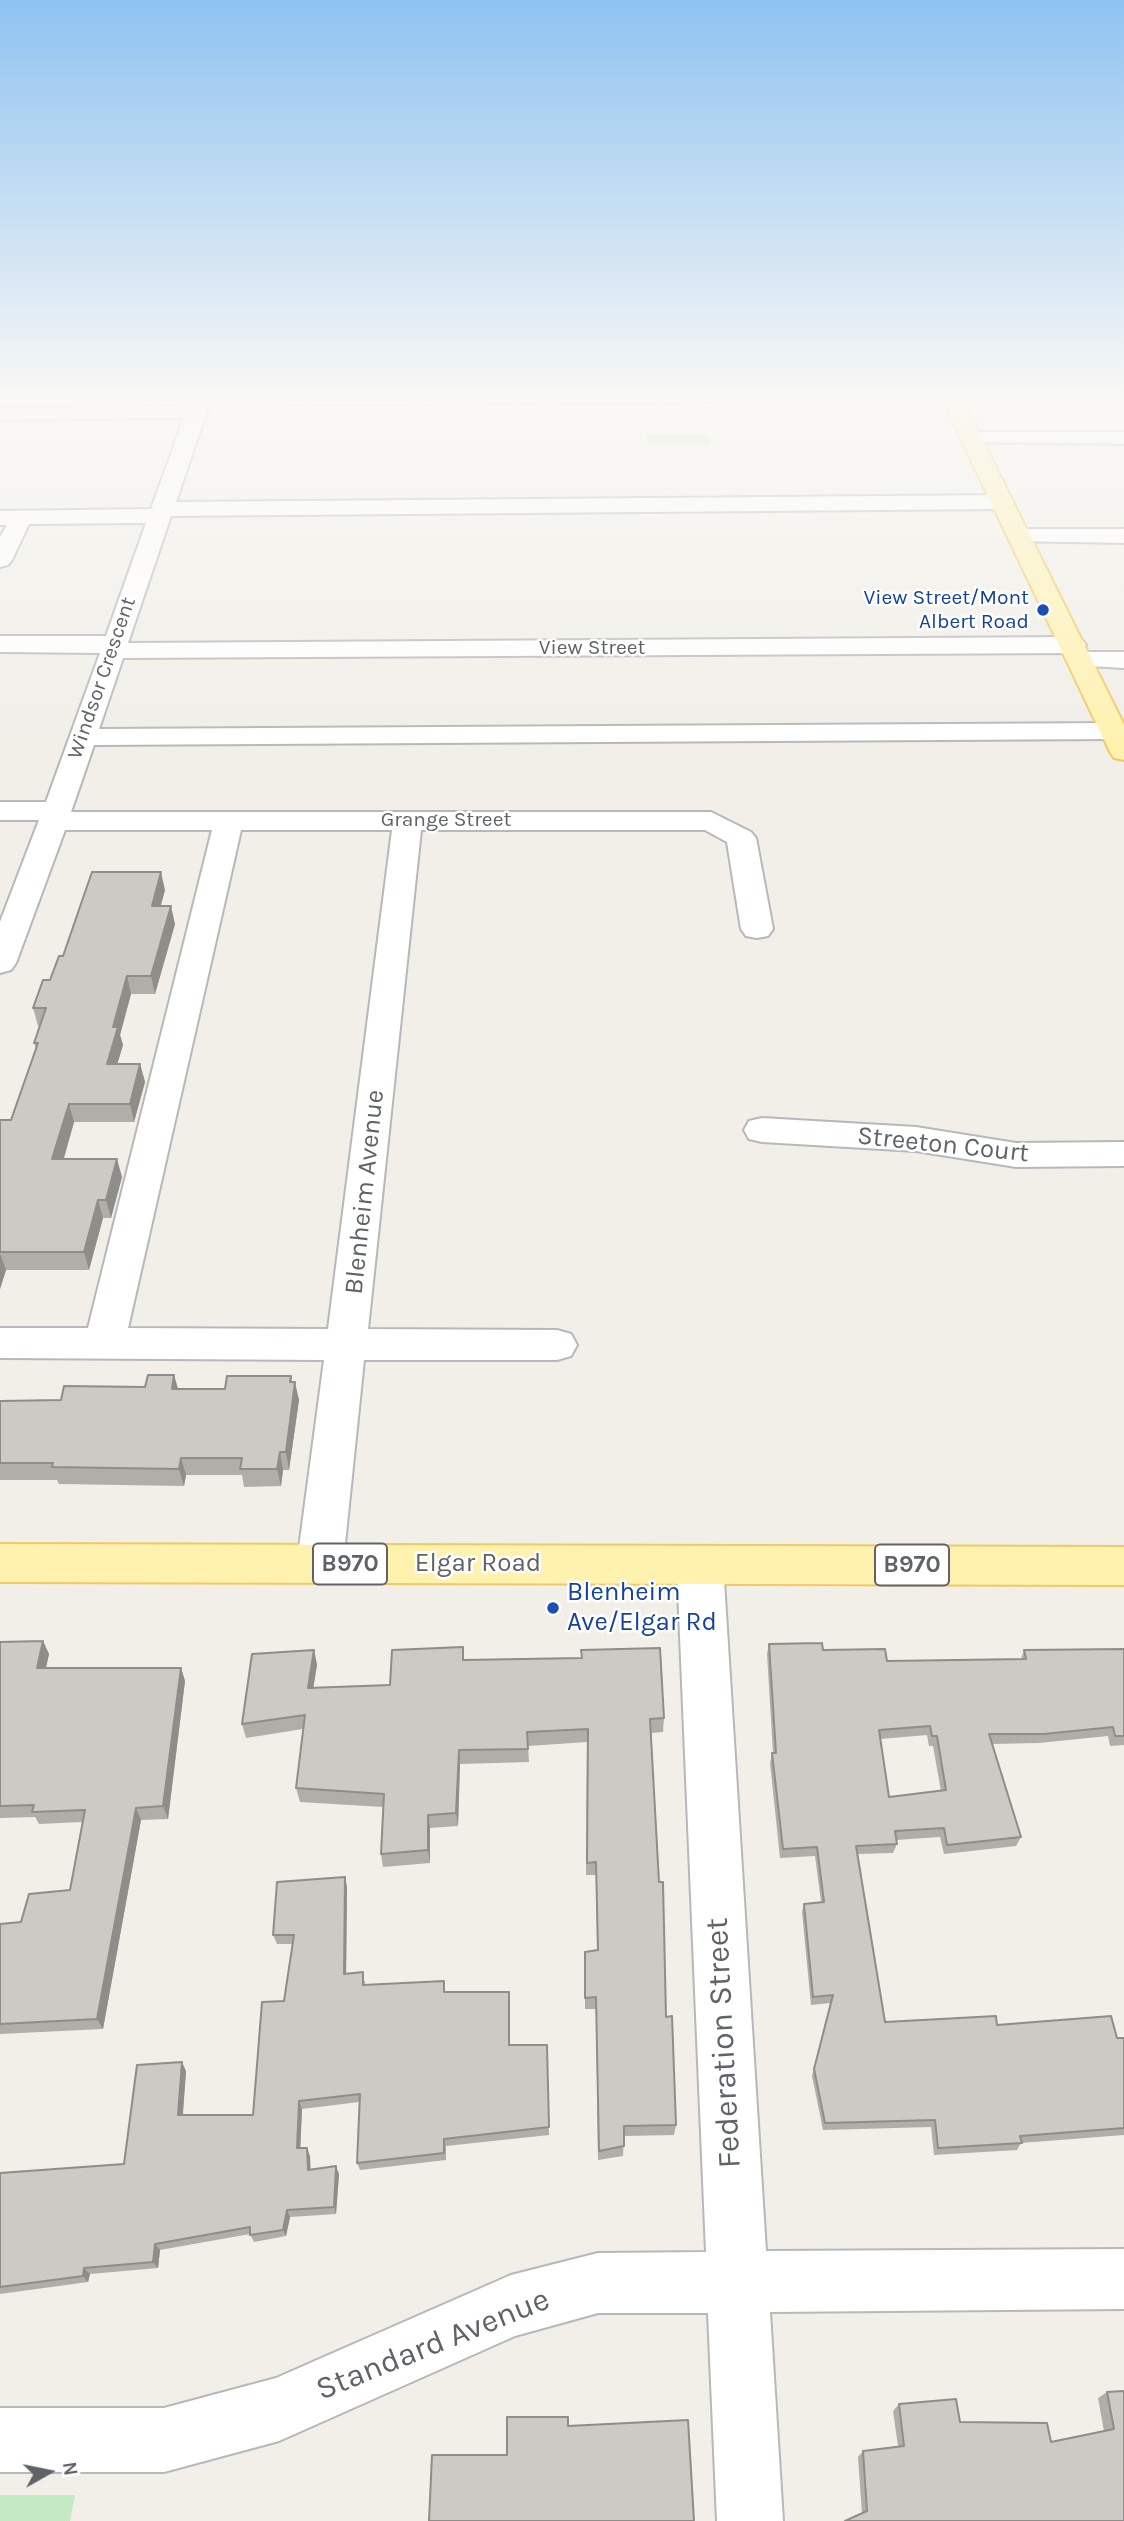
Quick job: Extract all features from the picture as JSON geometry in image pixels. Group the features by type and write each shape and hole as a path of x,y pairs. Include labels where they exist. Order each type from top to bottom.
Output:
{"main road":[{"path":"1006,511 1119,741"},
{"name":"Elgar Road","path":"0,1563 1124,1566"}],"street":[{"path":"0,560 10,518 340,511"},
{"name":"Windsor Crescent","path":"0,963 8,919 55,816 160,513"},
{"path":"1019,536 1124,536"},
{"name":"View Street","path":"0,645 1077,653 1124,660"},
{"path":"82,737 1119,741"},
{"name":"Grange Street","path":"0,811 55,816 229,820 711,821 741,838 757,929"},
{"path":"104,1343 229,820"},
{"name":"Blenheim Avenue","path":"320,1563 348,1346 408,820"},
{"name":"Streeton Court","path":"762,1130 916,1139 1016,1155 1124,1154"},
{"path":"0,1343 557,1345"},
{"name":"Federation Street","path":"700,1565 750,2521"},
{"name":"Standard Avenue","path":"0,2440 164,2440 279,2409 511,2306 598,2283 1124,2279"}],"green space":[{"path":"0,2495 75,2495 70,2521 0,2521"}],"building":[{"path":"92,872 161,872 152,906 171,906 151,976 127,976 113,1027 118,1027 107,1064 140,1064 130,1104 69,1104 52,1159 117,1159 106,1200 98,1200 84,1252 0,1252 0,1120 11,1120 38,1043 34,1043 46,1008 33,1008 43,980 50,980 59,956 63,956"},
{"path":"148,1375 174,1375 172,1389 225,1389 227,1376 291,1376 290,1382 295,1382 286,1452 280,1452 277,1469 240,1469 242,1458 181,1458 179,1469 52,1467 53,1463 0,1463 0,1401 61,1400 64,1386 145,1387"},
{"path":"43,1641 37,1668 181,1668 163,1806 136,1808 97,2019 0,2024 0,1924 21,1922 29,1894 70,1890 85,1810 32,1812 34,1805 0,1806 0,1642"},
{"path":"822,1643 823,1650 885,1649 887,1661 1026,1659 1024,1650 1124,1649 1124,1736 1115,1736 1113,1727 1044,1734 989,1734 1021,1837 947,1845 944,1828 895,1831 897,1844 856,1846 885,2022 996,2016 997,2025 1111,2016 1117,2038 1124,2038 1124,2128 1020,2136 1022,2143 938,2148 935,2120 825,2123 814,2069 833,1995 813,1997 804,1904 824,1902 817,1847 783,1849 772,1753 776,1753 769,1644","holes":["930,1726 932,1736 937,1736 946,1790 889,1797 879,1730"]},
{"path":"463,1647 463,1660 582,1658 581,1650 660,1648 664,1718 650,1719 659,1882 663,1882 666,2017 672,2016 676,2125 624,2126 624,2146 599,2151 596,1997 585,1998 585,1952 598,1950 596,1862 587,1863 588,1729 527,1732 528,1749 459,1750 456,1813 428,1815 428,1850 381,1854 384,1794 296,1788 305,1715 242,1724 252,1654 314,1650 308,1688 390,1685 392,1650"},
{"path":"345,1877 344,1974 363,1972 363,1985 444,1981 444,1992 509,1992 509,2045 547,2045 549,2127 444,2139 444,2153 357,2163 360,2094 299,2101 297,2148 307,2148 308,2170 336,2166 334,2207 287,2210 283,2230 250,2235 250,2227 155,2244 153,2262 84,2268 83,2276 0,2287 0,2173 124,2164 137,2065 182,2062 178,2115 253,2115 262,2002 284,2001 294,1935 273,1935 277,1882"},
{"path":"1124,2391 1124,2521 845,2521 867,2511 863,2451 904,2446 899,2404 956,2399 960,2422 1047,2423 1051,2442 1114,2429 1107,2392"},
{"path":"507,2417 568,2417 568,2426 688,2420 694,2521 429,2521 432,2455 507,2455"}],"place":[{"name":"View Street/Mont Albert Road","path":"1043,610"},
{"name":"Blenheim Ave/Elgar Rd","path":"553,1608"}]}
